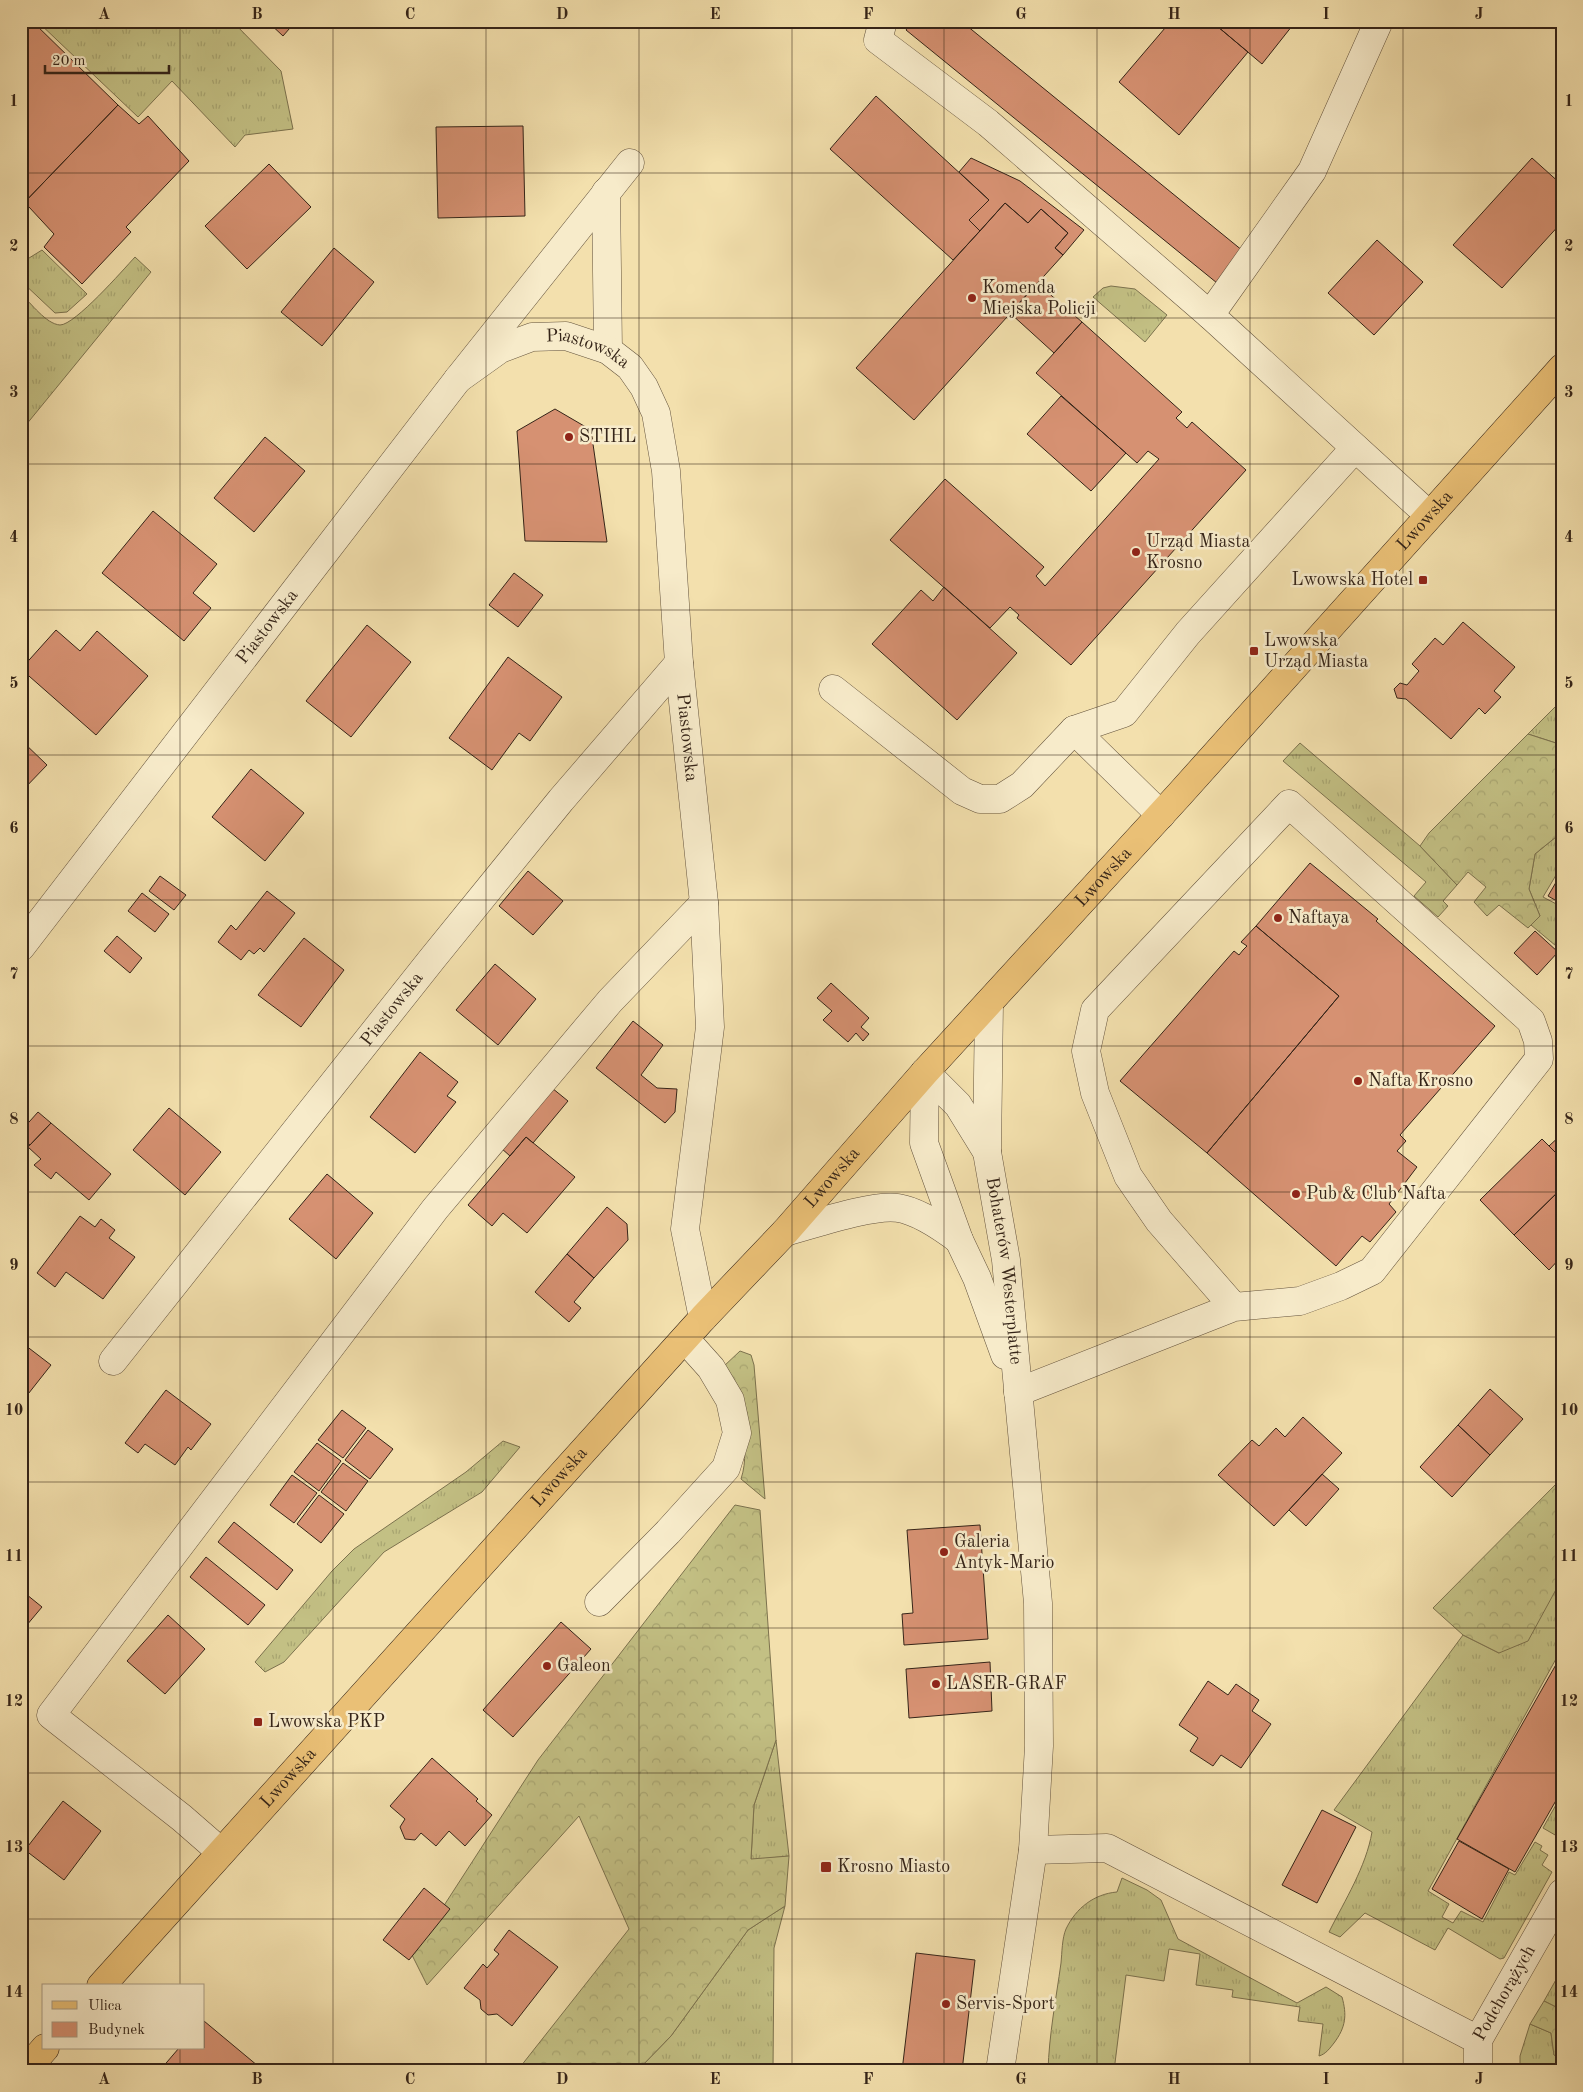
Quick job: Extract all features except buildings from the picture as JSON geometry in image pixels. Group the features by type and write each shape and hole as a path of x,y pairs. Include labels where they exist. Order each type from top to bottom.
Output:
{"main road":[{"name":"Lwowska","path":"103,1984 703,1318 785,1232 925,1072 1162,815 1562,368"},
{"path":"24,2071 43,2050"}],"street":[{"path":"883,21 878,40 988,123 1210,315 1429,515"},
{"path":"1210,315 1312,171 1379,21"},
{"name":"Piastowska","path":"21,947 458,379 630,163"},
{"path":"606,192 608,350"},
{"name":"Piastowska","path":"458,379 500,349 532,336 566,336 608,350 630,367 644,387 656,413 666,471 679,663 704,903 710,1027 685,1229 703,1318"},
{"path":"833,689 962,792 980,799 1000,799 1022,785 1074,730 1124,713 1188,633 1355,448"},
{"name":"Piastowska","path":"112,1362 561,800 679,663"},
{"path":"1074,730 1162,815"},
{"path":"1018,1392 1234,1307 1300,1301 1341,1286 1372,1271 1539,1059 1538,1041 1531,1021 1289,804 1095,1010 1086,1051 1095,1093 1128,1176 1159,1221 1234,1307"},
{"path":"221,1852 182,1818 51,1715 435,1209 610,1001 704,903"},
{"name":"Bohaterów Westerplatte","path":"989,1003 987,1152 1006,1260 1038,1603 1039,1746 1033,1850 1000,2071"},
{"name":"Bohaterów Westerplatte","path":"925,1072 958,1105 987,1152"},
{"name":"Bohaterów Westerplatte","path":"925,1072 924,1143 959,1240 977,1278 1018,1392"},
{"name":"Bohaterów Westerplatte","path":"785,1232 861,1212 898,1208 936,1223 959,1240"},
{"path":"599,1602 668,1532 726,1468 736,1433 730,1400 711,1368 684,1339"},
{"path":"1033,1850 1107,1848 1478,2040"},
{"name":"Podchorążych","path":"1478,2071 1478,2040 1562,1893"},
{"name":"Bohaterów Westerplatte","path":"1012,2000 1014,2071"}],"green space":[{"path":"37,21 232,21 281,71 293,129 245,135 235,147 172,81 138,117"},
{"path":"42,250 87,294 67,312 55,313 21,281 21,263"},
{"path":"135,257 151,272 21,431 21,294 49,321 60,325 67,323 87,307"},
{"path":"1111,286 1135,289 1167,315 1145,342 1093,297 1103,288"},
{"path":"1562,700 1562,745 1528,734"},
{"path":"1528,734 1562,745 1562,832 1535,854 1529,889 1540,916 1528,928 1499,905 1487,916 1474,902 1486,887 1468,872 1457,885 1420,846 1429,833"},
{"path":"1300,743 1420,846 1457,885 1443,901 1448,906 1438,917 1414,896 1426,882 1283,761"},
{"path":"1562,832 1562,865 1543,897 1562,907 1562,951 1531,925 1540,916 1529,889 1535,854"},
{"path":"740,1351 751,1355 754,1365 765,1499 741,1479 745,1451 743,1437 723,1367"},
{"path":"503,1441 520,1447 482,1492 384,1552 284,1662 265,1672 255,1662 332,1571 354,1549 466,1472"},
{"path":"1562,1478 1562,1574 1559,1584 1528,1641 1499,1653 1463,1635 1433,1608"},
{"path":"735,1505 760,1510 776,1740 754,1805 751,1859 789,1856 785,1906 748,1930 671,2036 637,2071 517,2071 629,1929 579,1816 427,1985 412,1955 538,1760"},
{"path":"1562,1574 1562,1648 1428,1891 1449,1904 1442,1917 1453,1923 1461,1911 1483,1922 1509,1872 1515,1875 1535,1842 1542,1846 1540,1850 1548,1855 1542,1865 1552,1872 1504,1958 1500,1959 1448,1928 1435,1950 1365,1913 1340,1937 1329,1932 1360,1871 1372,1832 1334,1810 1463,1635 1499,1653 1559,1584"},
{"path":"776,1740 789,1856 751,1860 754,1805"},
{"path":"1562,1794 1562,1839 1543,1828"},
{"path":"1122,1878 1147,1890 1161,1900 1178,1939 1297,2003 1326,1987 1342,1997 1345,2010 1343,2026 1331,2047 1319,2056 1323,2024 1298,2021 1300,2007 1232,1997 1233,1990 1196,1985 1200,1954 1169,1949 1164,1981 1126,1975 1114,2071 1048,2071 1051,2030 1066,1929 1070,1921 1087,1903 1109,1893 1117,1892"},
{"path":"785,1906 774,1948 773,2071 637,2071 671,2036 748,1930"},
{"path":"1562,1969 1562,2010 1544,2001"},
{"path":"1544,2001 1562,2010 1562,2059 1554,2055 1551,2033 1530,2024"},
{"path":"1530,2024 1551,2033 1554,2055 1562,2059 1562,2071 1520,2071 1520,2056"}],"place":[{"name":"Komenda Miejska Policji","path":"972,298"},
{"name":"STIHL","path":"569,437"},
{"name":"Urząd Miasta Krosno","path":"1136,552"},
{"name":"Lwowska Hotel","path":"1423,580"},
{"name":"Lwowska Urząd Miasta","path":"1254,651"},
{"name":"Naftaya","path":"1278,918"},
{"name":"Nafta Krosno","path":"1358,1081"},
{"name":"Pub & Club Nafta","path":"1296,1194"},
{"name":"Galeria Antyk-Mario","path":"944,1552"},
{"name":"Galeon","path":"547,1666"},
{"name":"LASER-GRAF","path":"936,1684"},
{"name":"Lwowska PKP","path":"258,1722"},
{"name":"Krosno Miasto","path":"826,1867"},
{"name":"Servis-Sport","path":"946,2004"}]}
